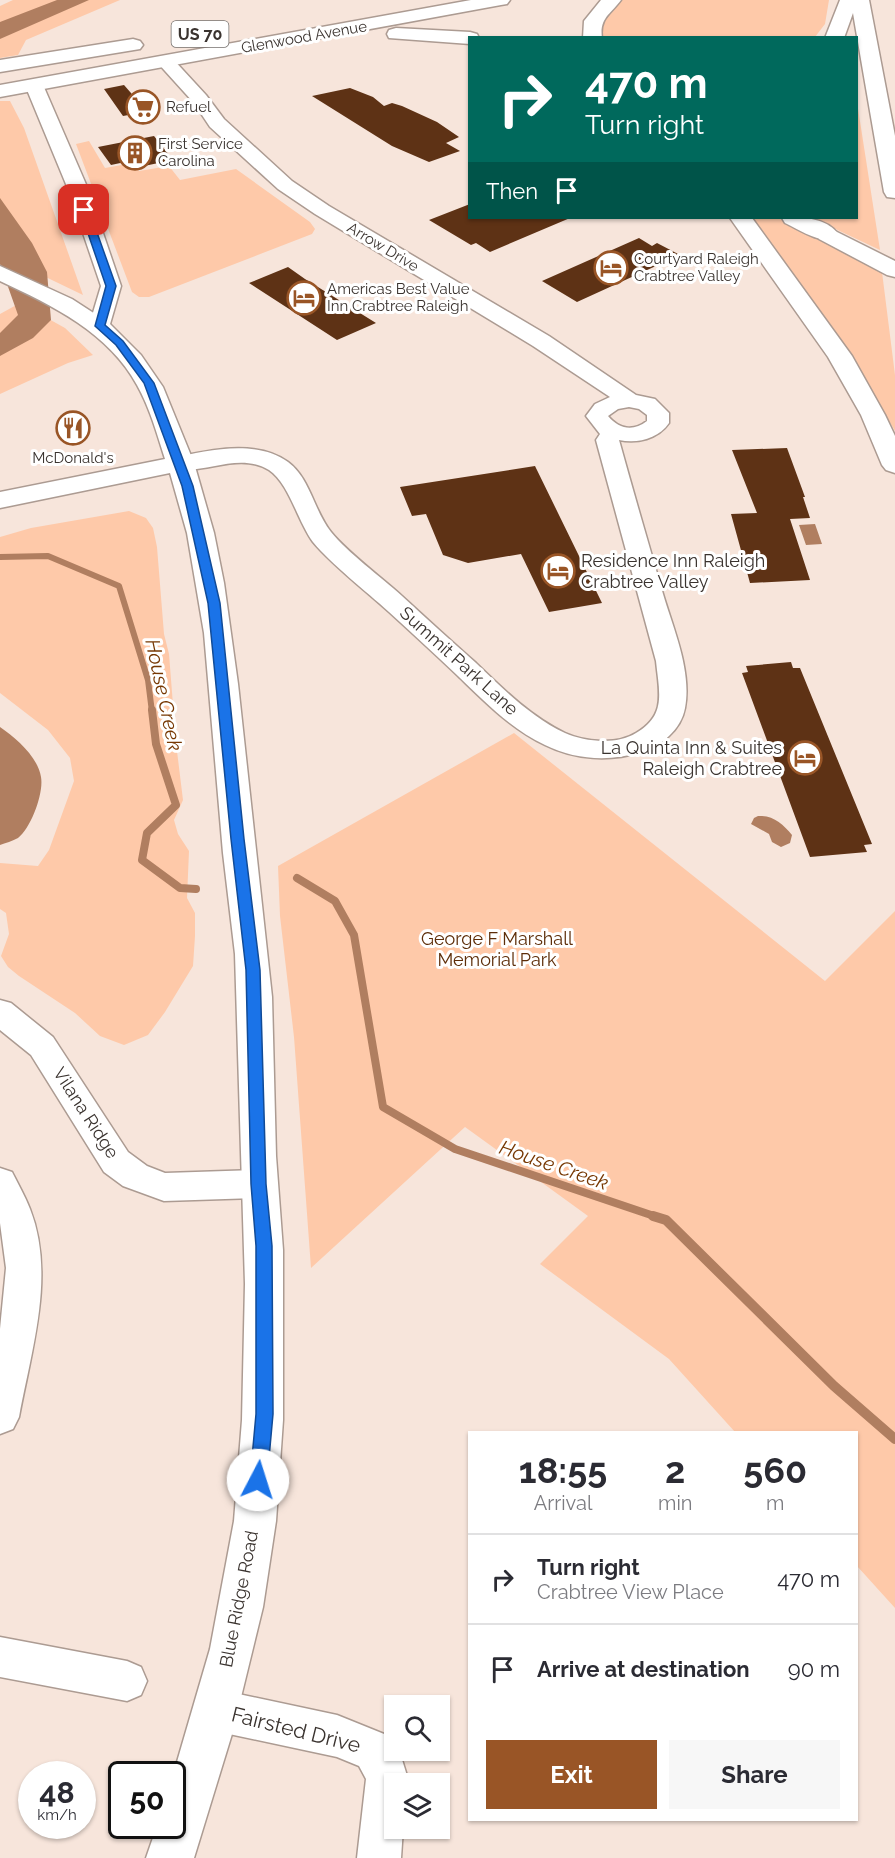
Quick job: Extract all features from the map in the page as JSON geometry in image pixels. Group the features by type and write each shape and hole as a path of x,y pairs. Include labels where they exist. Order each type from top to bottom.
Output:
{"main road":[{"name":"Glenwood Avenue","path":"356,8 401,0"},
{"name":"Glenwood Avenue","path":"0,91 501,0"},
{"path":"593,36 592,21 612,0"},
{"path":"835,36 849,0"},
{"path":"860,0 895,192"},
{"path":"254,46 377,34 427,34 468,38"},
{"name":"US 70","path":"0,66 154,41"},
{"path":"742,219 840,356 873,415 895,465"},
{"path":"795,219 895,270"},
{"path":"804,219 826,234"},
{"name":"Blue Ridge Road","path":"0,273 91,319 119,343 149,383 181,463 197,520 214,603 223,679 237,839 253,970 259,1184 264,1246 264,1414 254,1525 232,1645 198,1774 170,1858"},
{"path":"0,500 181,463"}],"street":[{"name":"Arrow Drive","path":"165,61 200,99 217,123 285,184 328,214 541,342 629,400 646,404 658,412 658,423 653,429 641,434 627,435 613,432"},
{"path":"34,85 78,189 111,286 91,319"},
{"path":"613,432 602,425 597,416 602,408 613,402 629,400"},
{"name":"Summit Park Lane","path":"181,463 223,457 256,458 281,468 299,494 310,519 323,538 513,711 557,740 595,749 633,746 656,735 671,718 674,698 669,661 607,440 613,432"},
{"name":"Vilana Ridge","path":"0,1012 42,1046 110,1153 124,1170 149,1183 164,1187 259,1184"},
{"path":"0,1182 11,1202 19,1229 24,1287 0,1417"},
{"path":"0,1657 127,1681"},
{"name":"Fairsted Drive","path":"215,1710 337,1736 374,1751 383,1763 387,1779 379,1858"}],"green space":[{"path":"13,0 120,0 26,40 18,55 0,58 0,6"},
{"path":"621,0 829,0 825,24 816,36 601,36 604,15"},
{"path":"0,101 10,101 24,128 83,295 0,255"},
{"path":"858,108 880,250 814,219 858,219"},
{"path":"89,141 105,168 133,163 139,171 169,166 180,180 236,169 310,222 315,229 312,234 149,297 139,297 132,292 76,144"},
{"path":"749,219 780,219 882,272 895,375 895,431 853,360"},
{"path":"20,303 65,328 93,355 68,363 0,394 0,314"},
{"path":"129,511 146,518 153,528 157,547 164,634 169,654 183,800 174,820 178,834 189,851 187,898 195,913 195,936 193,966 165,1012 148,1035 124,1045 100,1036 75,1013 19,976 8,967 1,956 9,934 6,913 0,909 0,863 38,866 49,850 74,781 70,758 48,730 0,693 0,537 31,528"},
{"name":"George F Marshall Memorial Park","path":"514,733 825,981 895,911 895,1608 858,1567 858,1431 734,1431 669,1359 540,1264 588,1216 465,1127 311,1268 294,1037 280,916 278,866"}],"shaded area":[{"path":"57,0 89,0 0,39 0,22"},
{"path":"0,198 32,243 47,272 51,320 33,338 0,356 0,333 18,315 0,264"},
{"path":"815,524 822,544 806,545 799,525"},
{"path":"0,727 31,755 39,770 41,784 38,801 28,826 18,838 0,845"},
{"path":"758,816 768,817 781,824 792,835 790,843 781,847 772,842 769,834 751,824"}],"building":[{"path":"124,85 145,112 123,116 104,89"},
{"path":"350,88 373,97 384,106 392,103 402,106 437,122 459,137 446,143 460,151 429,162 392,146 312,96"},
{"name":"First Service Carolina","path":"154,136 173,160 144,166 139,159 111,165 98,147"},
{"path":"468,205 468,219 568,219 490,252 476,243 471,245 429,220"},
{"name":"Courtyard Raleigh Crabtree Valley","path":"639,238 652,246 657,243 680,255 577,302 542,281"},
{"name":"Americas Best Value Inn Crabtree Raleigh","path":"288,267 376,323 337,340 249,283"},
{"path":"787,448 805,497 803,497 810,518 790,519 810,580 750,583 731,514 757,513 732,450"},
{"name":"Residence Inn Raleigh Crabtree Valley","path":"535,466 602,603 549,612 521,554 468,563 443,555 426,514 412,516 400,487"},
{"name":"La Quinta Inn & Suites Raleigh Crabtree","path":"791,662 793,668 800,668 872,844 864,845 867,852 810,857 742,673 748,672 746,666"}],"waterway":[{"name":"House Creek","path":"0,557 48,556 119,586 148,680 152,712"},
{"name":"House Creek","path":"152,710 156,744 176,805 147,833 142,860 180,888 196,889"},
{"name":"House Creek","path":"297,878 335,901 354,935 383,1107 455,1149 657,1217"},
{"name":"House Creek","path":"653,1216 666,1220 834,1386 895,1439"}],"place":[{"name":"Refuel","path":"143,107"},
{"name":"First Service Carolina","path":"135,153"},
{"name":"Courtyard Raleigh Crabtree Valley","path":"611,268"},
{"name":"Americas Best Value Inn Crabtree Raleigh","path":"304,298"},
{"name":"McDonald's","path":"73,428"},
{"name":"Residence Inn Raleigh Crabtree Valley","path":"558,571"},
{"name":"La Quinta Inn & Suites Raleigh Crabtree","path":"805,758"}],"route":[{"path":"84,210 111,286 100,326 119,343 149,383 188,486 214,603 237,839 253,970 259,1184 264,1246 264,1414 258,1480"}]}
